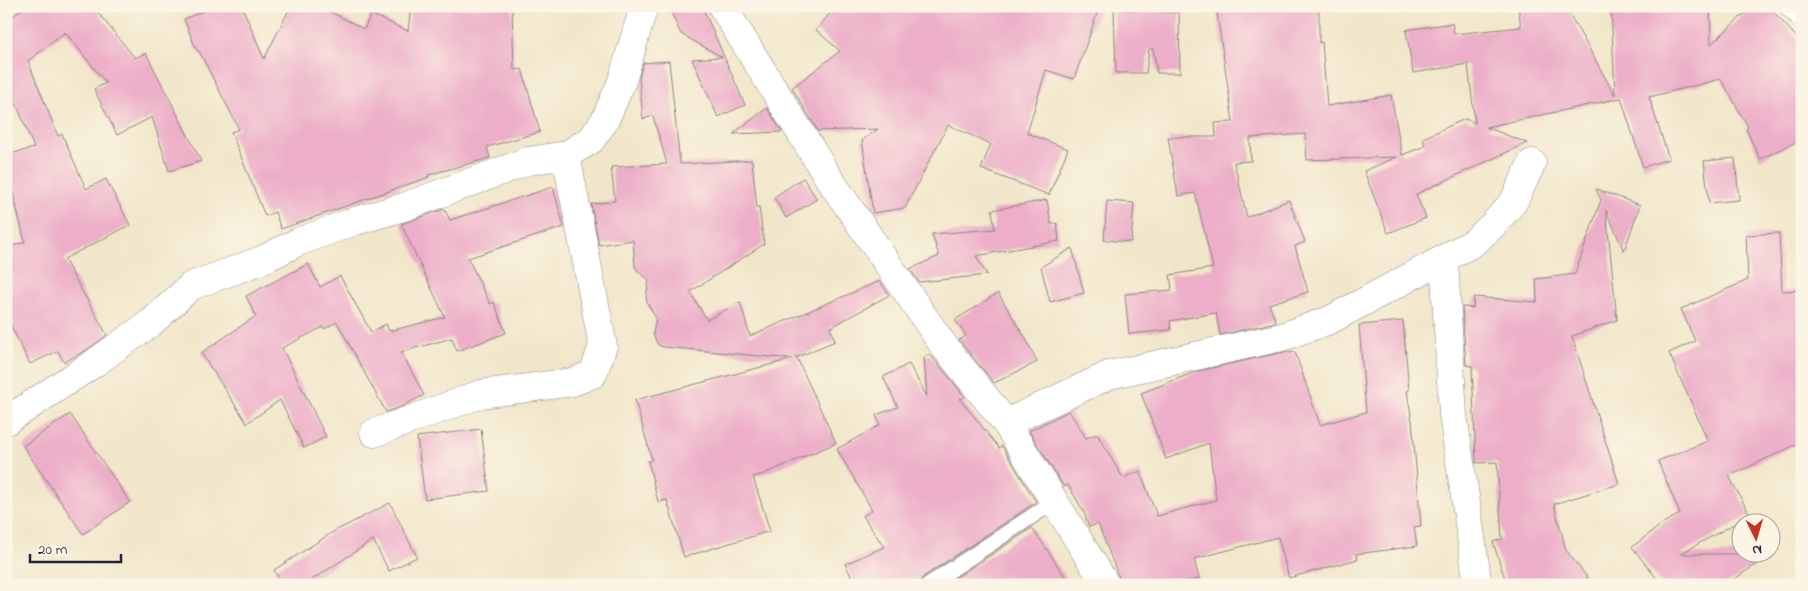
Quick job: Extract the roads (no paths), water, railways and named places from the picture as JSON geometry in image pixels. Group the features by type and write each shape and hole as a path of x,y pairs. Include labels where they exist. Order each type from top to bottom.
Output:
{"street":[{"path":"6,421 144,328 191,286 262,260 298,242 355,221 404,207 528,162 566,155 591,140 605,120 622,81 644,6"},
{"path":"722,6 777,97 855,217 944,346 1006,423 1106,585"},
{"path":"1794,6 1802,13"},
{"path":"374,433 481,394 573,382 593,374 604,346 566,155"},
{"path":"1006,423 1108,376 1282,337 1330,320 1473,243 1493,225 1514,201 1532,163"},
{"path":"1444,260 1453,415 1478,585"}],"lane":[{"path":"928,585 1055,501"}]}
